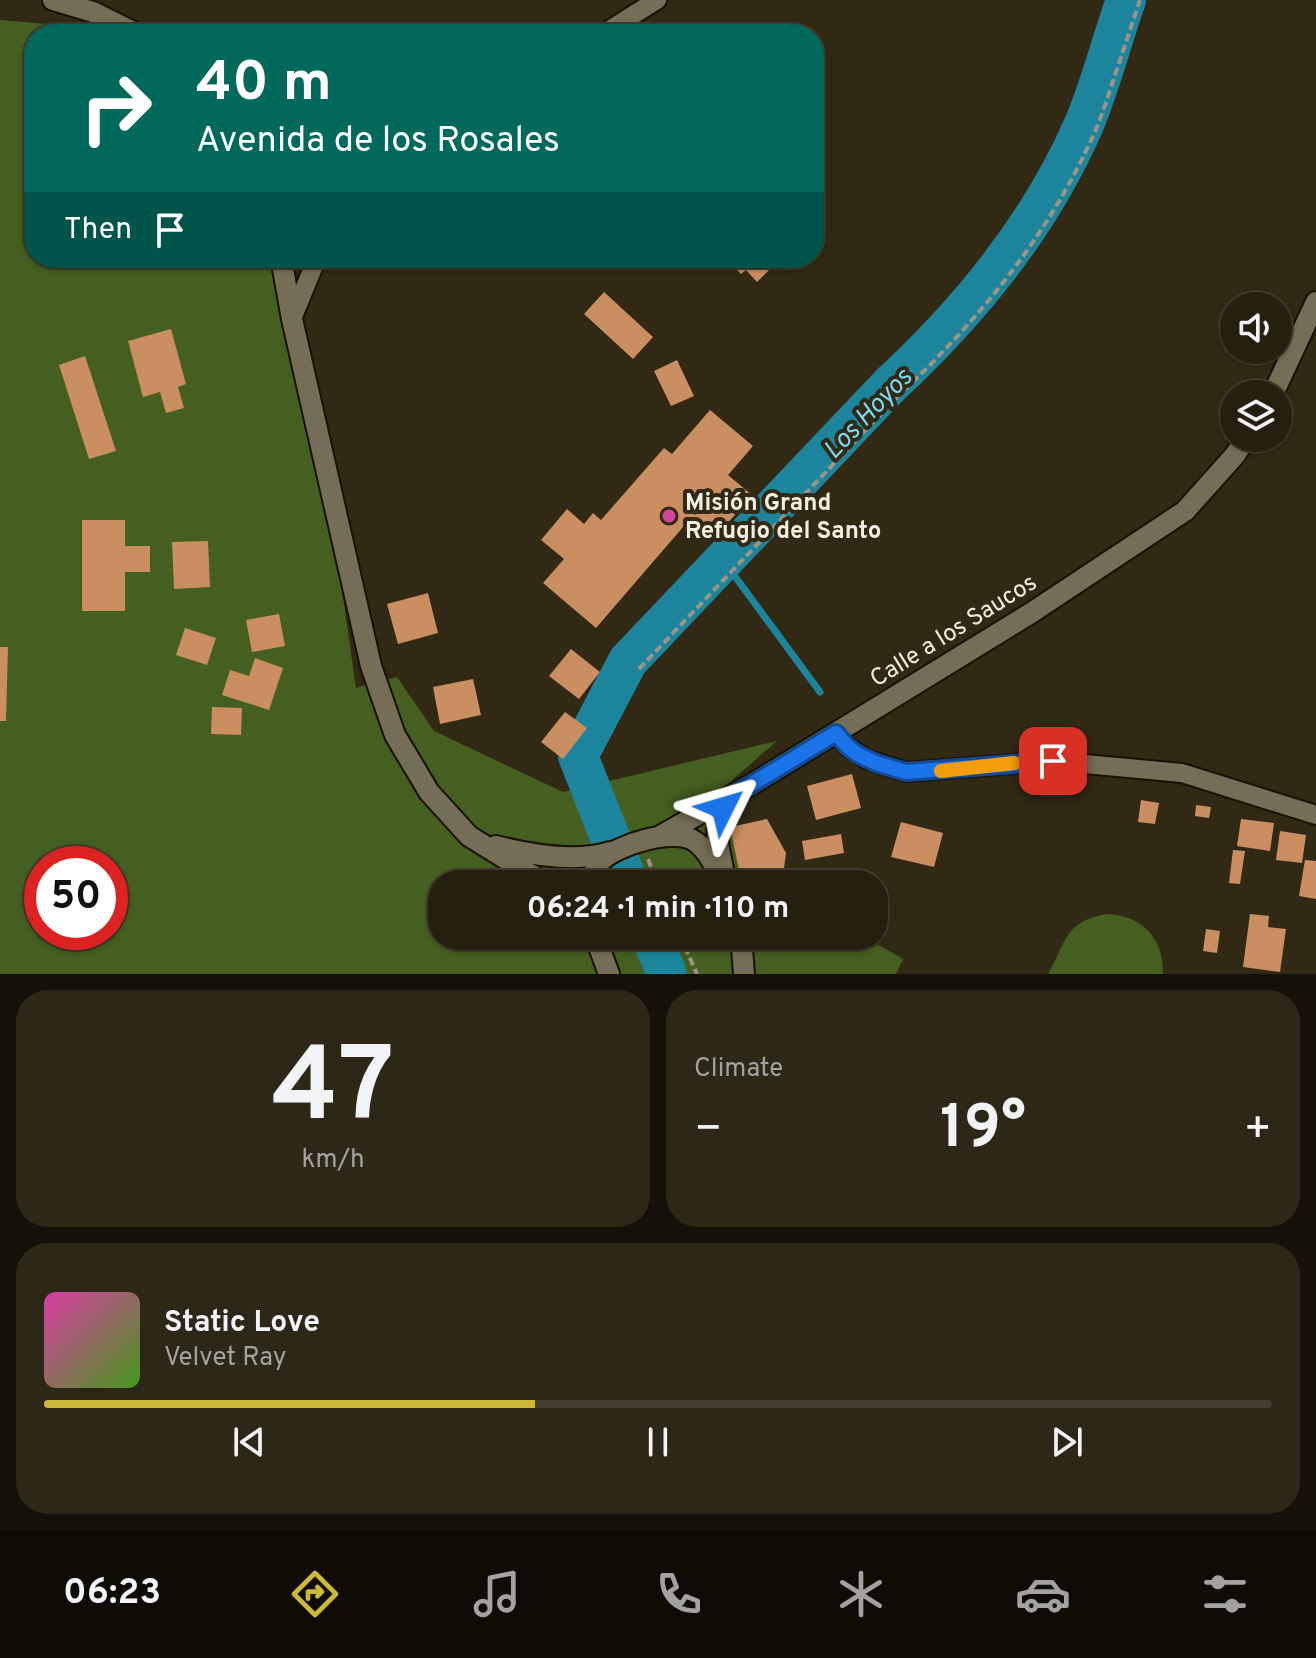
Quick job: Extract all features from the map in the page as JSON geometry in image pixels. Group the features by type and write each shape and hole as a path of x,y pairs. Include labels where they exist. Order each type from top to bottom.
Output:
{"main road":[{"path":"53,0 93,12 117,24"},
{"path":"283,268 371,666 395,735 429,792 469,836 524,870"},
{"path":"1280,380 1316,302"},
{"name":"Calle a los Saucos","path":"469,836 513,850 585,857 662,835 739,792 1031,613 1185,511 1237,452"},
{"path":"723,870 717,819 728,801 739,792"},
{"path":"662,835 681,836 696,842 718,870"},
{"path":"595,870 598,863 613,851"},
{"path":"600,950 609,974"},
{"path":"742,950 744,974"}],"street":[{"path":"619,24 657,0"},
{"path":"292,319 313,268"},
{"path":"836,733 857,754 906,772 1053,761 1182,773 1316,815"}],"path":[{"path":"639,669 973,321 1006,280 1059,201 1092,138 1140,0"},
{"path":"641,842 652,870"},
{"path":"686,950 697,974"}],"green space":[{"path":"0,20 46,24 24,24 24,268 275,268 329,499 356,688 397,677 434,731 563,792 777,741 722,789 740,870 428,870 428,950 887,950 903,959 896,974 0,974"},
{"path":"1106,914 1130,919 1148,931 1160,950 1163,974 1048,974 1074,928"}],"building":[{"path":"735,268 771,268 757,282 746,270 741,274"},
{"path":"604,292 653,337 633,359 584,314"},
{"path":"171,329 186,384 178,387 184,408 166,413 160,392 143,397 128,341"},
{"path":"85,356 116,451 89,459 59,365"},
{"path":"677,360 694,396 671,406 654,371"},
{"name":"Misión Grand Refugio del Santo","path":"710,410 753,446 728,475 752,495 714,539 690,519 596,628 543,583 564,559 541,540 567,509 584,524 593,513 601,520 664,448 672,454"},
{"path":"82,520 125,520 125,546 150,546 150,572 125,572 125,611 82,611"},
{"path":"208,541 210,587 174,589 172,542"},
{"path":"428,593 438,633 398,644 387,604"},
{"path":"279,614 285,646 252,652 246,620"},
{"path":"185,628 216,638 207,665 176,655"},
{"path":"0,647 8,647 6,721 0,721"},
{"path":"571,649 600,672 579,699 549,676"},
{"path":"255,658 283,668 269,710 222,695 230,670 249,676"},
{"path":"473,679 481,715 440,724 433,687"},
{"path":"212,707 242,708 241,735 211,734"},
{"path":"565,712 587,728 563,759 541,742"},
{"path":"852,774 861,808 816,820 807,786"},
{"path":"1141,800 1159,803 1155,824 1138,822"},
{"path":"1196,805 1211,807 1209,818 1195,816"},
{"path":"767,819 786,853 784,870 739,870 730,827"},
{"path":"1241,819 1274,823 1270,851 1237,846"},
{"path":"901,822 943,833 934,867 891,857"},
{"path":"1280,831 1306,835 1302,863 1276,860"},
{"path":"841,834 844,853 805,860 802,841"},
{"path":"1233,850 1245,851 1240,884 1229,883"},
{"path":"1305,860 1316,861 1316,899 1299,896"},
{"path":"1250,914 1269,916 1268,927 1286,929 1280,972 1243,967"},
{"path":"1206,929 1220,931 1217,953 1203,951"}],"waterway":[{"name":"Los Hoyos","path":"611,840 578,756 628,661 948,327 1001,264 1047,196 1085,122 1126,0"},
{"path":"723,560 820,692"},
{"name":"Los Hoyos","path":"619,860 623,870"},
{"name":"Los Hoyos","path":"657,950 667,974"}],"slow traffic":[{"path":"941,771 1014,763"}],"place":[{"name":"Misión Grand Refugio del Santo","path":"669,516"}],"route":[{"path":"723,808 739,792 836,733 857,754 906,772 1053,761"}]}
